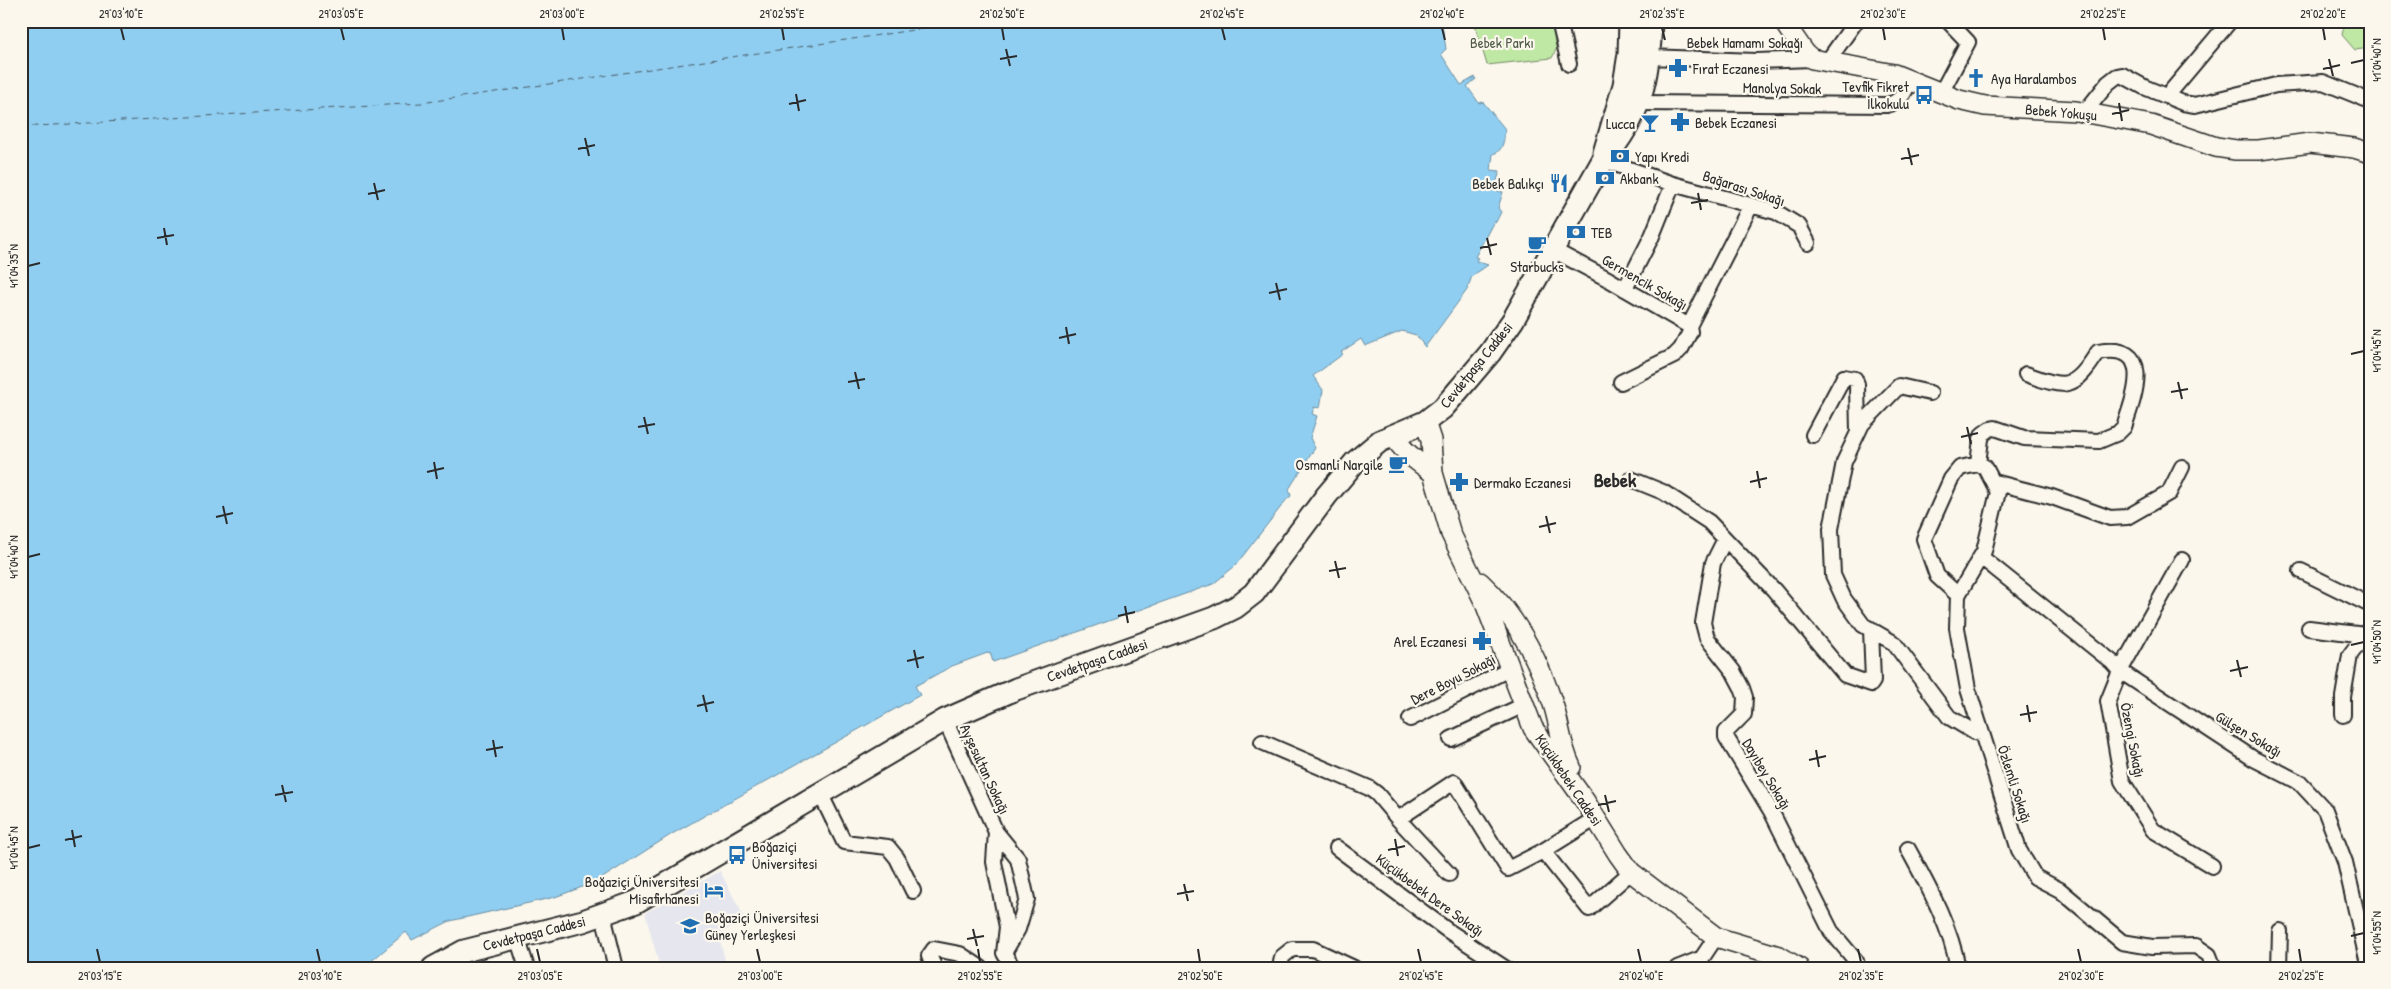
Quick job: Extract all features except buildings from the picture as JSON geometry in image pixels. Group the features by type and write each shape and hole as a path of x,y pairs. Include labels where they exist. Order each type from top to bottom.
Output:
{"main road":[{"name":"Cevdetpaşa Caddesi","path":"434,968 464,951 603,915 643,898 944,720 1016,689 1214,618 1236,607 1254,593 1340,478 1371,448 1393,435 1425,422 1443,408 1490,353 1513,320 1603,160 1620,139 1640,103 1639,56 1630,21"},
{"name":"Cevdetpaşa Caddesi","path":"1603,160 1606,143 1624,85 1639,56 1651,21"}],"street":[{"path":"1559,21 1569,64"},
{"path":"1783,21 1820,60 1856,21"},
{"path":"1941,93 1968,42 1948,21"},
{"path":"2167,96 2230,21"},
{"name":"Bebek Hamamı Sokağı","path":"1639,56 1756,61 1820,60"},
{"name":"Bebek Yokuşu","path":"1820,60 1894,74 1959,100 1985,106 2085,112 2152,124 2216,147 2236,150 2258,150 2310,143 2354,148 2370,153"},
{"path":"2085,112 2108,83 2117,76 2122,75 2144,87 2183,103 2195,105 2276,85 2323,82 2370,101"},
{"name":"Manolya Sokak","path":"1640,103 1887,105 1897,102 1904,95 1910,80"},
{"name":"Bağarası Sokağı","path":"1603,160 1673,184 1776,212 1799,226 1808,243"},
{"path":"1625,289 1652,236 1673,184"},
{"path":"1689,326 1751,205"},
{"name":"Germencik Sokağı","path":"1554,250 1689,326 1690,332 1681,349 1674,356 1621,382"},
{"path":"1978,464 1981,439 1983,434 1990,429 1995,428 2024,438 2078,441 2099,441 2118,433 2124,427 2138,376 2132,359 2116,350 2098,352 2076,381 2068,384 2052,384 2026,374"},
{"name":"Özlemli Sokağı","path":"1813,435 1844,377 1855,379 1857,384 1858,433"},
{"name":"Özlemli Sokağı","path":"1930,393 1899,386 1862,424 1844,462 1831,529 1833,575 1844,598 1863,625 1894,643 1949,718 1974,732 1981,733 2019,850 2036,877 2060,890 2122,942 2152,947 2196,946 2208,955 2214,968"},
{"name":"Küçükbebek Caddesi","path":"1425,422 1431,440 1434,473 1451,534 1485,603 1533,728 1585,801 1631,872 1716,936 1747,948 1779,956 1799,968"},
{"path":"1393,435 1401,448 1411,458 1434,473"},
{"path":"1958,595 1937,576 1924,539 1951,479 1960,468 1978,464 1985,467 1998,492 1981,557 1958,595 1957,628 1968,689 1981,733"},
{"path":"1994,482 2052,497 2110,518 2127,517 2169,492 2182,467"},
{"path":"1631,479 1663,492 1709,522 1774,590 1845,676 1871,684 1873,681 1870,629"},
{"name":"Dayıbey Sokağı","path":"1725,539 1713,563 1703,623 1708,638 1733,671 1745,697 1744,714 1726,732 1726,737 1771,811 1832,931 1856,961 1858,968"},
{"name":"Gülşen Sokağı","path":"1981,557 2112,662 2120,671 2254,759 2299,782 2325,810 2345,862 2369,968"},
{"path":"2120,671 2182,560"},
{"path":"2301,571 2370,605"},
{"path":"1471,572 1501,603 1529,649 1553,705 1564,755 1585,801"},
{"path":"2309,628 2367,632"},
{"path":"2343,714 2343,697 2350,655 2367,632"},
{"name":"Dere Boyu Sokaği","path":"1410,719 1511,668"},
{"name":"Özengi Sokağı","path":"2120,671 2108,701 2122,782 2153,830 2212,866"},
{"path":"1451,739 1524,705"},
{"name":"Ayşesultan Sokağı","path":"944,720 996,832 1018,859 1027,899 1018,929 1004,953"},
{"path":"1262,742 1369,788 1377,794 1449,874"},
{"path":"1398,819 1454,782 1508,869 1543,851 1596,818"},
{"path":"820,793 844,842 888,846 897,858 914,891"},
{"name":"Ayşesultan Sokağı","path":"996,832 994,862 1007,927 1004,953"},
{"name":"Küçükbebek Dere Sokağı","path":"1337,848 1447,930 1505,968"},
{"path":"1908,849 1938,904 1954,947 1958,968"},
{"path":"1543,851 1589,909 1631,872"},
{"path":"603,915 616,968"},
{"path":"2279,968 2280,931"},
{"path":"1677,968 1702,958 1716,936"},
{"path":"517,937 527,968"},
{"path":"935,968 929,956 934,949 960,954 981,968"},
{"path":"1280,968 1282,957 1292,949 1313,949 1354,968"},
{"path":"1004,953 1013,968"}],"shaded area":[{"name":"Boğaziçi Üniversitesi Güney Yerleşkesi","path":"720,871 744,917 719,936 727,968 660,968 645,913"}],"green space":[{"name":"Bebek Parkı","path":"1474,21 1570,21 1552,58 1487,65"},
{"path":"2345,21 2370,21 2370,48 2355,50 2342,35"}],"water":[{"path":"21,21 1440,21 1446,49 1441,54 1461,85 1475,77 1476,79 1467,86 1479,103 1483,102 1505,129 1504,141 1499,150 1493,154 1491,170 1500,171 1494,190 1503,192 1498,208 1501,212 1496,222 1494,221 1475,257 1478,258 1476,261 1488,265 1472,276 1467,290 1425,347 1416,335 1402,331 1365,346 1361,339 1341,352 1343,354 1313,376 1323,390 1320,408 1314,407 1312,414 1317,416 1310,438 1315,448 1289,489 1291,496 1235,566 1213,584 993,662 990,652 952,666 915,686 920,695 672,834 596,882 555,897 450,921 412,940 406,932 363,968 21,968"}],"ferry route":[{"path":"21,127 421,103 974,21"}],"place":[{"name":"Fırat Eczanesi","path":"1678,68"},
{"name":"Aya Haralambos","path":"1976,78"},
{"name":"Tevfik Fikret İlkokulu","path":"1924,95"},
{"name":"Bebek Eczanesi","path":"1680,122"},
{"name":"Lucca","path":"1650,123"},
{"name":"Yapı Kredi","path":"1620,156"},
{"name":"Akbank","path":"1605,178"},
{"name":"Bebek Balıkçı","path":"1559,183"},
{"name":"TEB","path":"1576,232"},
{"name":"Starbucks","path":"1537,244"},
{"name":"Osmanli Nargile","path":"1398,464"},
{"name":"Dermako Eczanesi","path":"1459,482"},
{"name":"Arel Eczanesi","path":"1482,641"},
{"name":"Boğaziçi Üniversitesi","path":"737,855"},
{"name":"Boğaziçi Üniversitesi Misafirhanesi","path":"714,890"},
{"name":"Boğaziçi Üniversitesi Güney Yerleşkesi","path":"690,926"}],"district":[{"name":"Bebek","path":"1615,479"}]}
